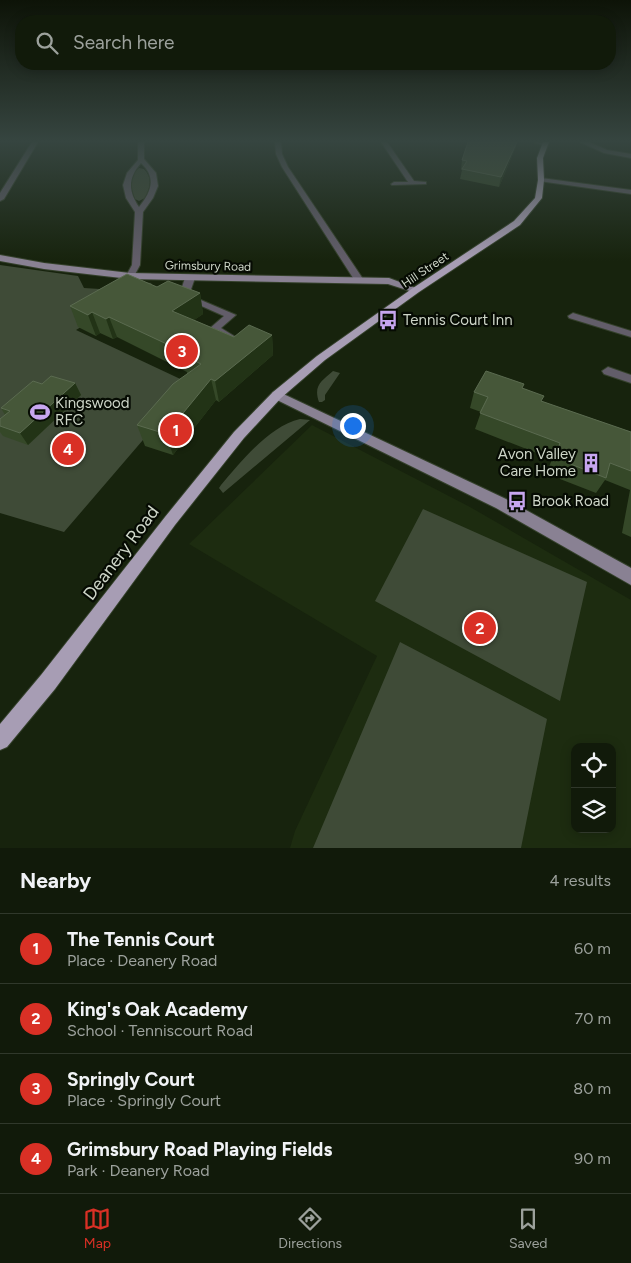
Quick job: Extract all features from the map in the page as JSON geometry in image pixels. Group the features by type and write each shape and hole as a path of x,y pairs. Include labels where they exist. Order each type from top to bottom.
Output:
{"main road":[{"name":"Hill Street","path":"278,395 321,358 416,290 517,223 538,198 541,182"},
{"name":"Deanery Road","path":"0,740 48,682 170,521 239,435 278,395"}],"street":[{"path":"0,199 11,182"},
{"path":"127,182 127,193 139,212 136,265 130,276"},
{"path":"139,212 150,199 155,182"},
{"path":"294,182 358,279"},
{"path":"553,182 631,192"},
{"path":"394,184 424,183"},
{"name":"Grimsbury Road","path":"0,258 44,266 130,276 358,279 389,281 416,290"},
{"path":"190,278 180,296 231,315 214,329 235,339"},
{"path":"573,316 631,334"},
{"path":"608,371 631,379"},
{"path":"278,395 433,469 594,554 631,577"}],"shaded area":[{"path":"131,182 150,182 145,198 139,201 135,199"},
{"path":"0,265 78,276 84,288 100,289 122,281 152,283 76,330 191,384 64,532 0,513"},
{"path":"333,371 340,373 325,395 325,400 319,402 317,396 318,387"},
{"path":"300,419 310,420 223,493 219,488 221,485 256,446 277,429"},
{"path":"312,425 470,507 631,600 631,848 290,848 295,831 377,656 189,544"},
{"path":"423,509 587,582 560,701 375,601"},
{"path":"400,642 547,719 521,848 313,848"}],"building":[{"path":"127,274 157,287 168,281 200,293 172,311 234,337 249,325 272,335 215,381 211,379 166,434 137,425 173,384 201,364 183,355 186,353 109,317 106,319 92,312 88,315 70,306"},
{"path":"486,371 524,384 522,388 544,396 541,401 631,432 631,471 610,463 606,478 568,463 571,456 557,451 560,443 480,413 488,397 474,392"},
{"path":"51,376 75,383 20,433 0,426 0,419 10,411 1,408 33,381 42,384"}],"place":[{"name":"Tennis Court Inn","path":"388,320"},
{"name":"Springly Court","path":"182,351"},
{"name":"Kingswood RFC","path":"40,412"},
{"name":"The Tennis Court","path":"176,430"},
{"name":"Grimsbury Road Playing Fields","path":"68,449"},
{"name":"Avon Valley Care Home","path":"591,463"},
{"name":"Brook Road","path":"517,501"},
{"name":"King's Oak Academy","path":"480,628"}]}
